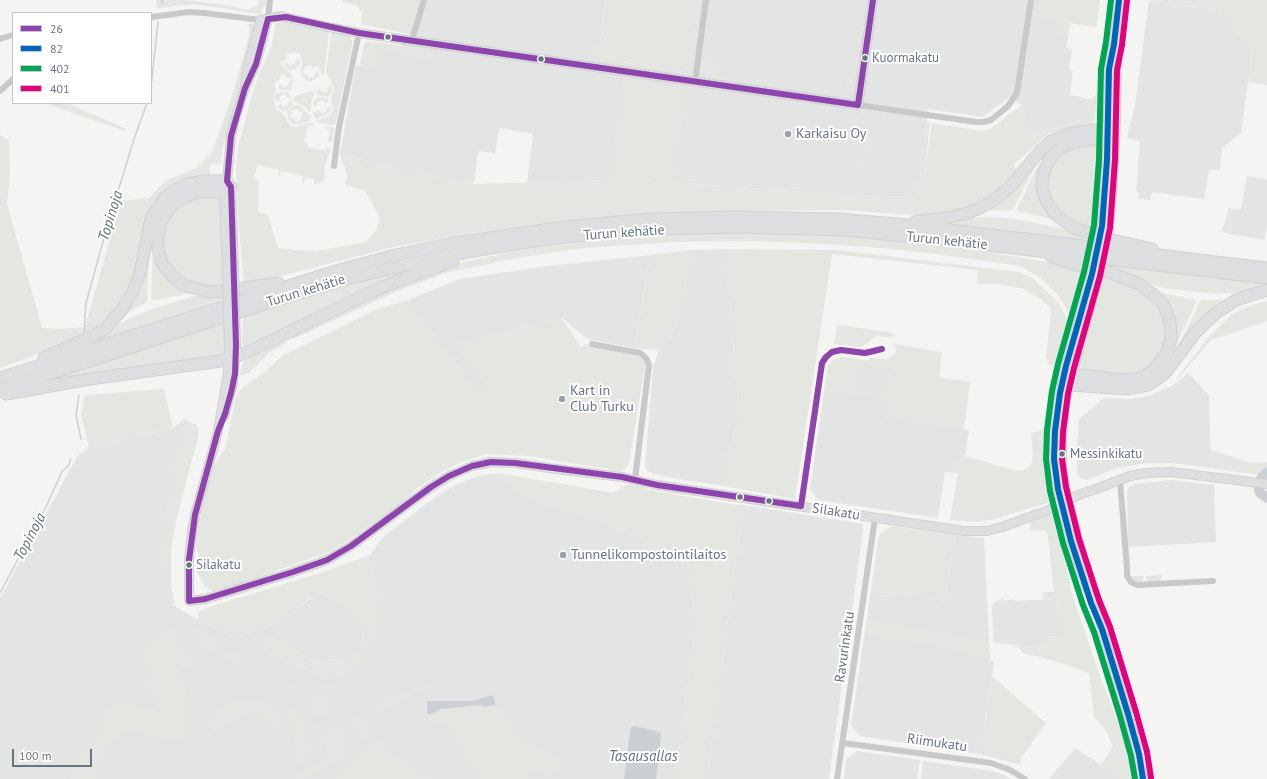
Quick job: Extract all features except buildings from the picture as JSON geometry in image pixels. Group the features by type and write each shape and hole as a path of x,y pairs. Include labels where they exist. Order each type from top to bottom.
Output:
{"highway":[{"path":"896,224 967,214 994,200 1012,185 1039,152 1051,141 1068,134 1110,133"},
{"path":"1110,133 1072,143 1063,147 1054,154 1049,160 1043,175 1042,188 1049,206 1060,219 1074,228 1113,240 1139,245 1186,258"},
{"path":"2,378 83,341 106,328 123,308 133,291 142,265 146,236 151,218 159,204 170,193 187,184 206,181 227,186"},
{"path":"227,186 188,195 174,204 165,215 158,236 158,249 162,263 172,276 184,285 208,292 225,291 312,278"},
{"name":"Turun kehätie","path":"2,378 312,278 396,255 454,243 564,227 652,219 739,217 839,219 896,224 1267,268"},
{"name":"Turun kehätie","path":"0,390 264,304 343,280 400,266 491,248 565,237 652,229 744,227 846,230 1028,249 1267,278"},
{"path":"0,395 90,379 232,358 405,278 491,248"},
{"path":"1028,249 1070,263 1108,272 1140,284 1159,299 1170,318 1171,340 1166,354 1154,369 1145,376 1136,379 1121,380 1068,379"},
{"path":"1068,379 1129,389 1148,385 1166,372 1196,332 1216,313 1231,302 1267,290"}],"street":[{"path":"232,358 231,270 227,186 231,136 245,88 256,64 264,20 270,0"},
{"path":"412,40 424,0"},
{"path":"695,82 706,0"},
{"path":"858,105 873,0"},
{"path":"152,17 189,12 264,20 277,17 286,17 359,33 981,122 990,120 1000,112 1012,102 1017,93 1031,0"},
{"path":"1119,0 1114,44 1109,69 1110,133 1113,184 1096,275 1068,379 1063,419 1062,468 1064,502 1071,541 1091,603 1102,630 1128,714 1139,754 1142,779"},
{"path":"334,166 339,127 359,33"},
{"path":"0,39 12,35"},
{"path":"0,91 12,80"},
{"path":"592,344 640,353 646,358 649,365 635,479"},
{"path":"801,506 822,363 832,352 841,350 865,353 882,349"},
{"name":"Silakatu","path":"232,358 218,431 192,530 189,560 189,601 205,599 327,560 351,546 431,487 449,476 472,466 491,462 503,462 635,479 657,485 964,531 987,531 1049,510 1064,502"},
{"path":"1064,502 1138,474 1164,472 1267,484"},
{"path":"1120,480 1126,569 1127,576 1133,584 1213,581"},
{"name":"Ravurinkatu","path":"837,779 876,518"},
{"name":"Riimukatu","path":"843,743 991,763 1010,770 1025,779"}],"shaded area":[{"path":"156,0 183,0 226,5 248,10 257,5 259,0 266,0 266,5 261,13 258,14 196,4 157,8"},
{"path":"342,0 425,0 414,35 361,24 362,13 356,5 343,2"},
{"path":"425,0 606,0 598,56 604,59 682,72 690,66 700,0 1100,0 1096,27 1070,23 1066,48 1072,49 1069,69 1073,70 1070,95 1092,100 1078,122 1032,133 1022,105 1009,97 983,117 928,109 919,186 916,197 845,195 657,181 608,180 527,183 533,134 499,128 495,153 478,151 474,184 380,164 340,153 356,65 362,66 382,50 400,50 403,39 414,35"},
{"path":"606,0 700,0 690,66 687,70 683,72 604,59 598,56"},
{"path":"1039,0 1100,0 1096,27 1070,23 1068,39 1055,36 1061,22 1034,20"},
{"path":"1146,0 1267,0 1267,85 1248,82 1252,52 1218,11"},
{"path":"1149,1 1218,11 1252,52 1241,133 1222,148 1220,170 1209,170 1204,199 1152,192 1150,200 1138,198 1139,192 1136,191 1140,141 1127,138 1135,105"},
{"path":"281,20 289,20 328,31 329,33 324,74 321,74 318,66 312,68 311,65 304,67 305,70 300,72 302,63 301,55 299,53 297,54 296,52 285,54 287,59 283,60 283,64 282,60 280,61 284,68 291,74 293,82 290,90 280,90 278,87 282,84 283,88 289,85 289,82 292,81 290,77 287,78 285,74 279,76 280,80 274,83 276,90 273,98 276,109 283,114 290,125 296,127 308,123 314,124 314,126 308,125 304,142 307,143 307,147 326,151 327,147 331,148 324,168 324,180 315,184 314,179 306,177 304,182 302,181 303,176 281,171 280,176 278,175 279,170 258,165 253,178 259,180 258,212 268,215 278,248 296,250 317,251 366,242 376,231 380,218 365,191 345,185 347,176 340,153 380,164 474,184 608,180 623,78 679,86 686,95 674,179 626,181 657,181 845,195 916,197 919,186 927,121 930,121 925,172 932,123 982,131 990,129 1022,105 1032,133 1078,122 1098,90 1094,122 1091,124 1049,133 1013,165 1019,171 1011,181 985,201 962,211 923,216 843,210 728,211 652,213 573,220 472,233 389,248 244,285 238,213 236,165 238,148 259,74 271,48 276,23"},
{"path":"252,23 255,28 237,100 222,151 221,163 218,165 212,164 209,169 210,177 171,188 126,295 107,321 82,337 0,368 0,135 9,141 10,174 7,204 42,328 60,329 85,327 121,201 149,198 165,181 196,168 212,152 234,91 249,35 249,26 247,24"},
{"path":"333,32 349,35 353,41 335,125 316,122 330,115 333,111 331,99 334,88 326,72 331,35"},
{"path":"368,41 433,50 435,53 434,59 430,61 399,54 400,50 382,50 374,67 362,66 360,63 364,44"},
{"path":"706,46 717,47 714,71 718,72 716,75 728,76 727,81 708,78 703,72 702,67"},
{"path":"300,59 300,65 294,70 289,70 284,65 288,63 290,66 296,63 295,61"},
{"path":"303,72 304,75 307,74 308,78 315,76 314,73 318,72 320,76 308,81 302,77 301,73"},
{"path":"852,72 856,73 853,91 847,97 840,97 845,89 847,76 851,77"},
{"path":"331,86 332,90 328,97 318,95 314,87 317,90 320,89 322,93 328,91 327,88"},
{"path":"311,91 314,92 314,94 311,103 311,110 309,112 303,105 295,102 293,97"},
{"path":"288,92 292,99 290,100 289,97 287,98 285,94 279,96 280,100 275,101 275,96 277,93"},
{"path":"317,97 327,98 329,101 325,103 323,100 317,102 318,105 313,106"},
{"path":"291,101 293,105 286,111 278,108 281,104 283,107 289,105 288,102"},
{"path":"47,104 69,104 126,129 125,131"},
{"path":"294,105 300,106 304,110 299,112 298,109 292,111 292,114 288,116 287,112"},
{"path":"331,106 329,113 316,119 313,116 314,112 320,110 321,113 327,111 327,108"},
{"path":"860,109 866,111 865,115 862,115 858,124 853,159 850,159"},
{"path":"305,111 311,117 309,118 310,121 295,125 291,123 288,118 289,116 291,119 294,118 296,122 302,120 302,112"},
{"path":"326,126 335,128 331,143 328,140 330,130 325,128"},
{"path":"864,142 867,143 864,169 861,168"},
{"path":"1096,144 1099,184 1096,225 1094,231 1084,229 1058,214 1045,188 1052,162 1069,148"},
{"path":"1100,146 1103,151 1103,189 1099,147"},
{"path":"1043,154 1035,166 1013,210 982,211"},
{"path":"1047,154 1041,169 1058,221 1018,211 1017,208 1037,168"},
{"path":"1247,176 1267,180 1267,225 1264,240 1230,234 1235,210 1241,209"},
{"path":"194,197 218,197 221,200 224,288 216,289 182,280 166,261 162,241 165,226 176,208"},
{"path":"1229,208 1235,210 1230,234 1222,231"},
{"path":"968,217 1009,218 1055,227 1095,238 1094,242 940,223"},
{"path":"756,232 828,234 949,246 1047,262 1087,271 1075,312 1071,316 1056,293 1042,279 1024,268 1014,265 944,255 883,248 755,241 675,242 584,248 522,257 446,273 400,290 293,339 291,336 322,319 440,268 469,261 520,250 638,236"},
{"path":"153,247 158,262 195,292 151,301"},
{"path":"725,249 739,416 718,485 666,477 649,472 645,467 653,367 659,350 670,337 683,309 691,250"},
{"path":"725,249 837,250 1018,272 1032,278 1052,296 1061,307 1068,322 1055,364 1051,366 1047,361 1046,356 1051,313 1050,307 1024,289 999,284 977,284 978,270 832,254 795,499 718,485 739,416"},
{"path":"691,250 683,309 670,337 659,350 635,348 650,255"},
{"path":"149,253 147,302 120,317"},
{"path":"650,255 635,348 587,339 562,318 454,343 488,387 477,390 408,300 460,279 540,267"},
{"path":"433,264 248,347 242,344 243,315 334,288"},
{"path":"1107,265 1267,283 1267,287 1246,292 1215,294 1164,288 1106,269"},
{"path":"1104,275 1116,277 1155,297 1170,331 1159,361 1134,377 1083,370 1080,365 1080,355"},
{"path":"1158,292 1196,300 1192,312 1173,350"},
{"path":"224,293 225,299 70,351 121,323 151,309 195,296"},
{"path":"408,300 477,390 488,387 453,343 562,318 579,345 584,348 583,346 585,344 638,356 643,359 645,366 629,463 627,467 620,471 528,456 486,454 459,463 441,472 416,489 397,507 344,543 328,552 215,593 205,586 197,573 199,556 195,543 196,531 210,470 225,449 236,397 241,389 262,374 282,356 375,310"},
{"path":"1201,300 1229,300 1171,359 1177,348"},
{"path":"1267,301 1267,321 1211,340 1177,380 1176,379 1208,338 1231,315 1242,309"},
{"path":"225,323 226,358 28,387"},
{"path":"840,325 895,334 894,336 890,337 881,337 880,335 877,336 861,347 834,344 837,326"},
{"path":"286,341 287,342 269,353 249,373 240,376 244,361"},
{"path":"895,344 942,352 939,377 970,382 964,430 883,418 885,400 824,391 829,365 833,360 842,357 859,359 857,375 861,376 859,390 882,394 885,380 888,380 889,369 868,366 868,361 870,358 888,359 896,352"},
{"path":"842,357 890,364 883,418 969,430 965,456 961,455 958,473 945,472 938,518 818,500 810,489 827,371 833,360"},
{"path":"1188,373 1209,395 1211,468 1171,463 1146,463 1117,468 1087,480 1080,478 1077,473 1079,419 1104,398 1131,399 1149,396 1172,386"},
{"path":"164,389 173,428 89,448 81,415 85,395"},
{"path":"184,419 160,550 164,597 171,604 198,620 237,638 288,619 309,599 323,593 352,613 364,630 361,647 340,664 313,662 293,648 281,633 252,645 303,669 324,676 343,674 381,628 375,581 369,566 370,555 383,537 433,499 455,485 479,476 498,473 513,490 624,530 651,544 676,552 688,563 696,621 675,779 0,779 0,598 78,455 89,448 173,428"},
{"path":"184,419 198,426 198,437 176,521 171,549 171,586 175,604 171,604 164,597 159,553"},
{"path":"1045,428 1043,452 1044,471 1050,502 995,519 977,522 950,520 961,455 1021,471 1028,467 1032,462 1033,455 1031,433 1043,430"},
{"path":"1211,450 1251,463 1267,462 1267,476 1211,468"},
{"path":"498,473 613,493 627,485 640,484 648,490 743,505 707,779 675,779 696,621 688,563 676,552 651,544 624,530 530,501 513,490"},
{"path":"1171,480 1214,485 1216,542 1128,547 1128,488 1134,484"},
{"path":"743,505 862,524 863,530 829,779 707,779"},
{"path":"1053,515 1055,517 1073,597 1100,676 1128,749 1132,779 1123,779 1101,765 1113,747 1108,734 1094,717 1089,673 1051,660 1023,653 1018,647 1012,644 996,643 994,641 1019,640 1020,647 1048,645 1048,637 1059,636 1056,599 1044,599 1043,593 1054,591 1047,531 1029,530 1030,524 1034,520"},
{"path":"891,526 955,535 945,601 871,591 879,535"},
{"path":"955,535 984,538 990,660 994,661 980,754 860,736 851,725 871,591 945,601"},
{"path":"1128,544 1131,576 1144,576 1142,583 1135,582 1131,577"},
{"path":"370,555 369,566 375,581 380,601 381,628 357,666 343,674 324,676 303,669 252,645 281,633 293,648 313,662 340,664 361,647 364,630 352,613 323,593 308,599 288,619 237,638 198,620 198,612 212,606 321,573"},
{"path":"1162,575 1162,579 1158,582 1148,582 1146,576"},
{"path":"1003,598 1003,608 992,608 993,603"},
{"path":"1013,599 1014,601 1056,599 1060,636 1048,637 1048,645 1019,647 1019,640 994,641 992,608 1003,608 1003,601"},
{"path":"992,609 994,641 993,640"},
{"path":"867,620 939,631 989,644 990,660 936,646 864,636"},
{"path":"171,627 174,628 193,661 193,665 180,670 190,705 189,724 191,735 184,739 173,741 124,731 116,737 109,748 96,779 70,779 73,753 88,750 93,734 102,729 104,708 109,704 118,702 153,708 156,707 140,651"},
{"path":"195,627 215,637 226,645 211,651 205,650 194,640 192,628"},
{"path":"227,652 232,652 247,658 239,664 223,655"},
{"path":"992,676 1046,723 1021,758 1021,765 980,754"},
{"path":"438,681 437,683 383,711 372,713 370,711 373,706 389,697"},
{"path":"290,682 297,683 302,691 280,686"},
{"path":"319,682 340,683 330,691 317,685"},
{"path":"320,694 328,698 332,706 328,714 320,718 312,714 308,706 312,698"},
{"path":"249,698 259,699 273,707 280,715 286,731 287,740 285,742 280,743 258,710 214,733 210,739 203,742 202,738 215,712 234,700"},
{"path":"480,705 484,707 492,706 507,711 515,720 516,731 535,746 559,757 566,763 567,769 551,776 528,772 522,779 479,779 463,762 457,750 455,737 448,727 427,722 425,719 427,714 432,714 441,709"},
{"path":"293,706 296,707 306,722 312,746 312,753 309,758 297,766 296,750 286,715 288,708"},
{"path":"349,713 355,713 362,717 374,729 374,733 366,740 359,738 348,717"},
{"path":"332,720 338,721 342,724 349,736 352,746 350,751 343,758 308,779 288,779 313,763 327,761 325,737"},
{"path":"313,723 323,726 319,742 317,742"},
{"path":"377,740 381,740 389,750 434,779 334,779 340,771 360,752"},
{"path":"1075,748 1123,779 1049,779"},
{"path":"857,751 920,760 917,779 844,779 846,759"},
{"path":"923,761 992,771 1011,779 921,779"}],"water":[{"path":"493,695 496,705 441,709 432,714 427,714 427,701 472,701"},
{"name":"Tasausallas","path":"634,726 660,732 661,735 656,779 624,779 630,731 631,727"}],"waterway":[{"name":"Topinoja","path":"152,79 158,22"},
{"name":"Topinoja","path":"84,332 86,303 109,220 147,104"},
{"name":"Topinoja","path":"79,395 76,415 81,439"},
{"name":"Topinoja","path":"0,593 46,507 62,471 68,466 71,459"},
{"path":"1267,473 1262,477 1258,485 1260,493 1267,498"}],"transit line":[{"name":"26","path":"858,105 873,0"},
{"name":"402","path":"1111,0 1101,69 1099,160 1094,225 1084,272 1058,364 1052,391 1047,430 1046,459 1050,491 1063,543 1083,605 1094,632 1120,716 1131,756 1135,779"},
{"name":"82","path":"1119,0 1114,44 1109,69 1107,160 1102,226 1092,274 1066,366 1060,393 1055,431 1054,459 1058,489 1071,541 1091,603 1102,629 1128,714 1139,754 1143,779"},
{"name":"401","path":"1127,1 1122,45 1117,70 1115,160 1110,228 1100,276 1068,394 1063,432 1062,459 1066,487 1079,539 1099,600 1110,627 1136,712 1147,752 1151,778"},
{"name":"26","path":"268,19 286,17 359,33 858,105"},
{"name":"26","path":"189,601 189,560 195,515 218,431 231,393 235,374 236,345 231,187 227,181 231,136 245,88 256,64 268,19"},
{"name":"26","path":"801,506 822,363 832,352 841,350 865,353 882,349"},
{"name":"26","path":"189,601 205,599 327,560 351,546 431,487 449,476 472,466 491,462 515,463 622,477 657,485 801,506"}],"place":[{"name":"Kuormakatu","path":"865,58"},
{"name":"Karkaisu Oy","path":"788,134"},
{"name":"Kart in Club Turku","path":"562,399"},
{"name":"Messinkikatu","path":"1062,454"},
{"name":"Tunnelikompostointilaitos","path":"563,555"},
{"name":"Silakatu","path":"189,565"}]}
